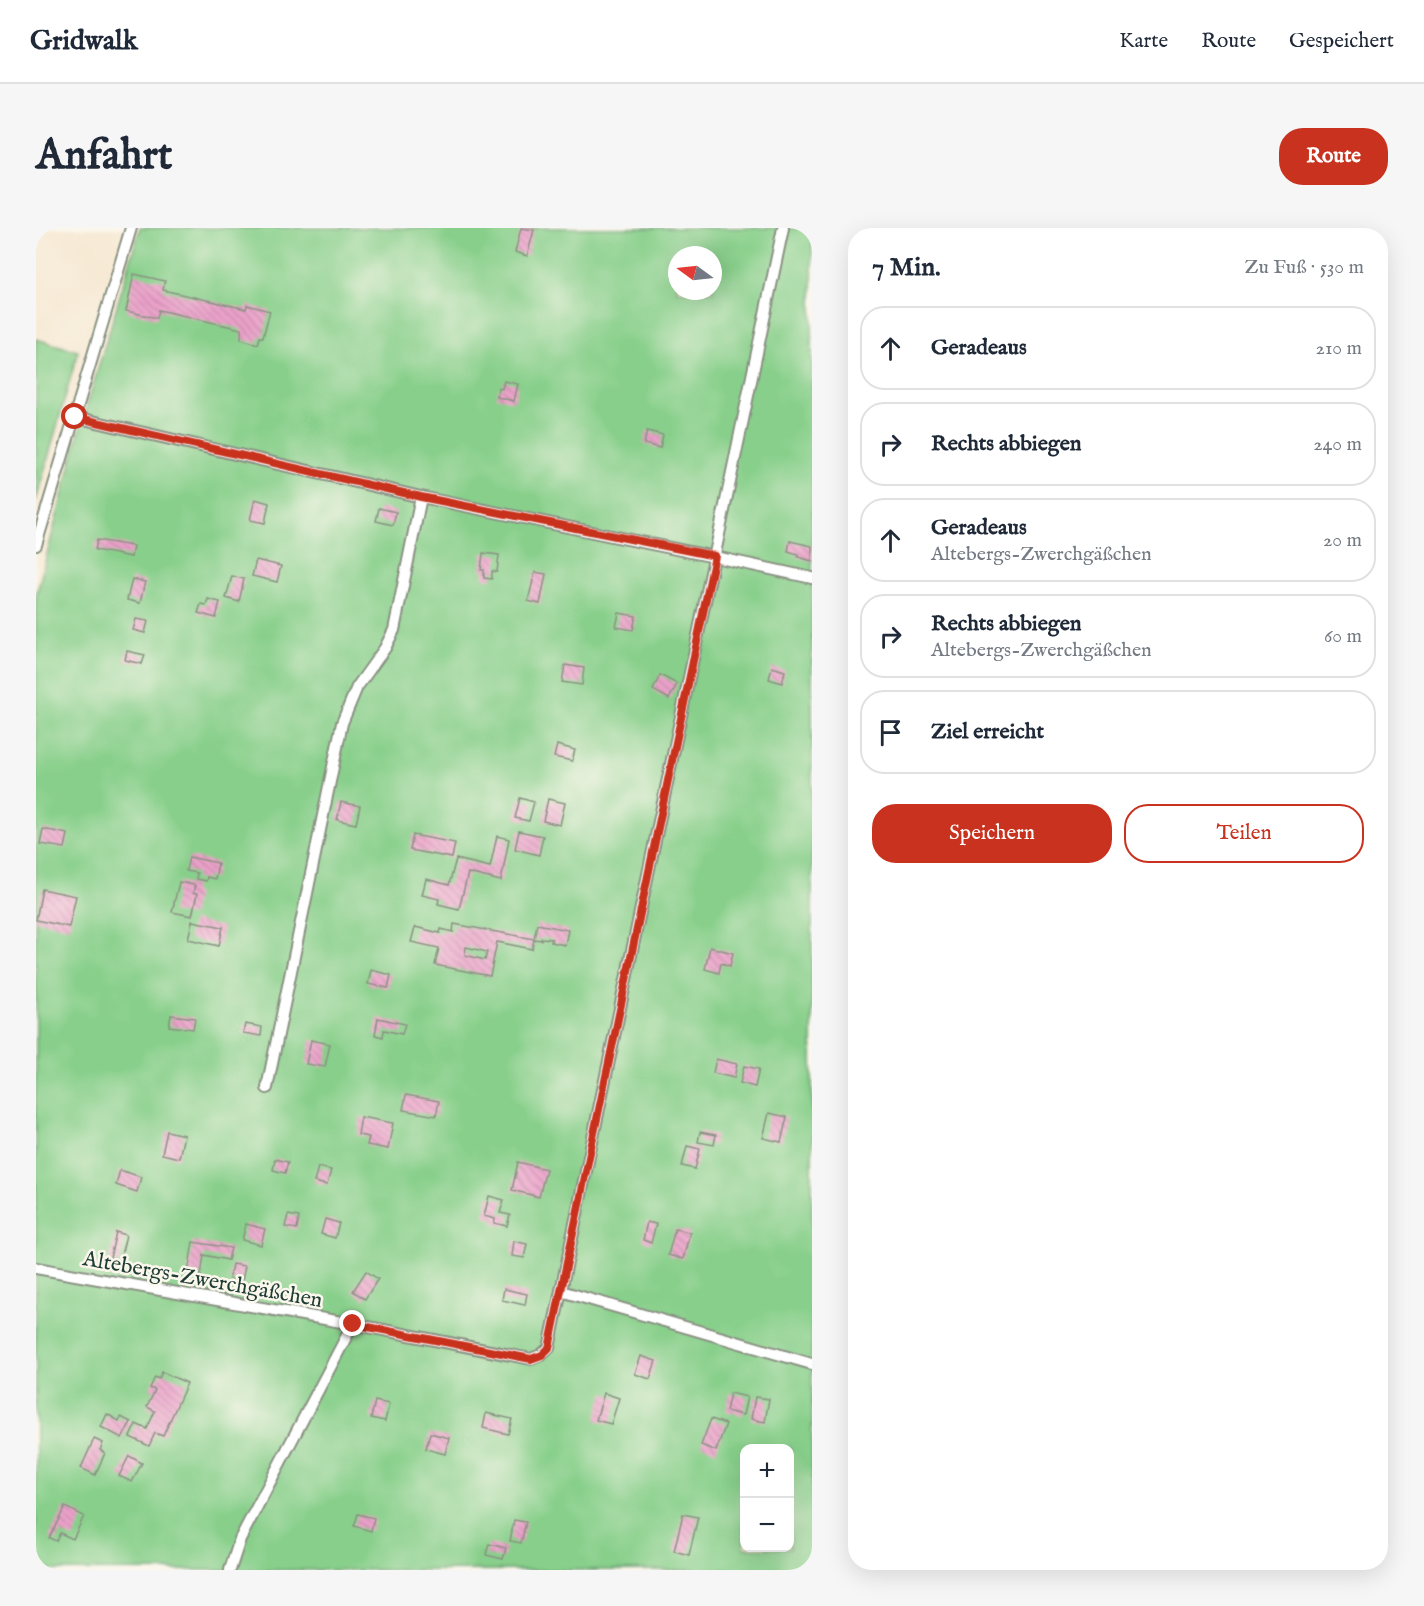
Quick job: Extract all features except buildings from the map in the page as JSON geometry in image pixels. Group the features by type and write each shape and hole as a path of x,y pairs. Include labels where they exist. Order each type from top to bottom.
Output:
{"lane":[{"path":"36,545 131,228"},
{"name":"Altebergs-Zwerchgäßchen","path":"36,1268 353,1324 531,1359 542,1355 549,1348 783,228"},
{"path":"75,417 421,497 715,556 812,578"},
{"path":"267,1088 342,723 357,687 385,648 394,630 421,497"},
{"path":"561,1291 812,1364"},
{"path":"230,1570 240,1539 353,1324"}],"green space":[{"path":"140,228 812,228 812,1570 36,1570 36,596 78,436"},
{"path":"36,339 78,351 36,501"}],"route":[{"path":"75,417 421,497 715,556 549,1348 542,1355 531,1359 353,1324"}]}
